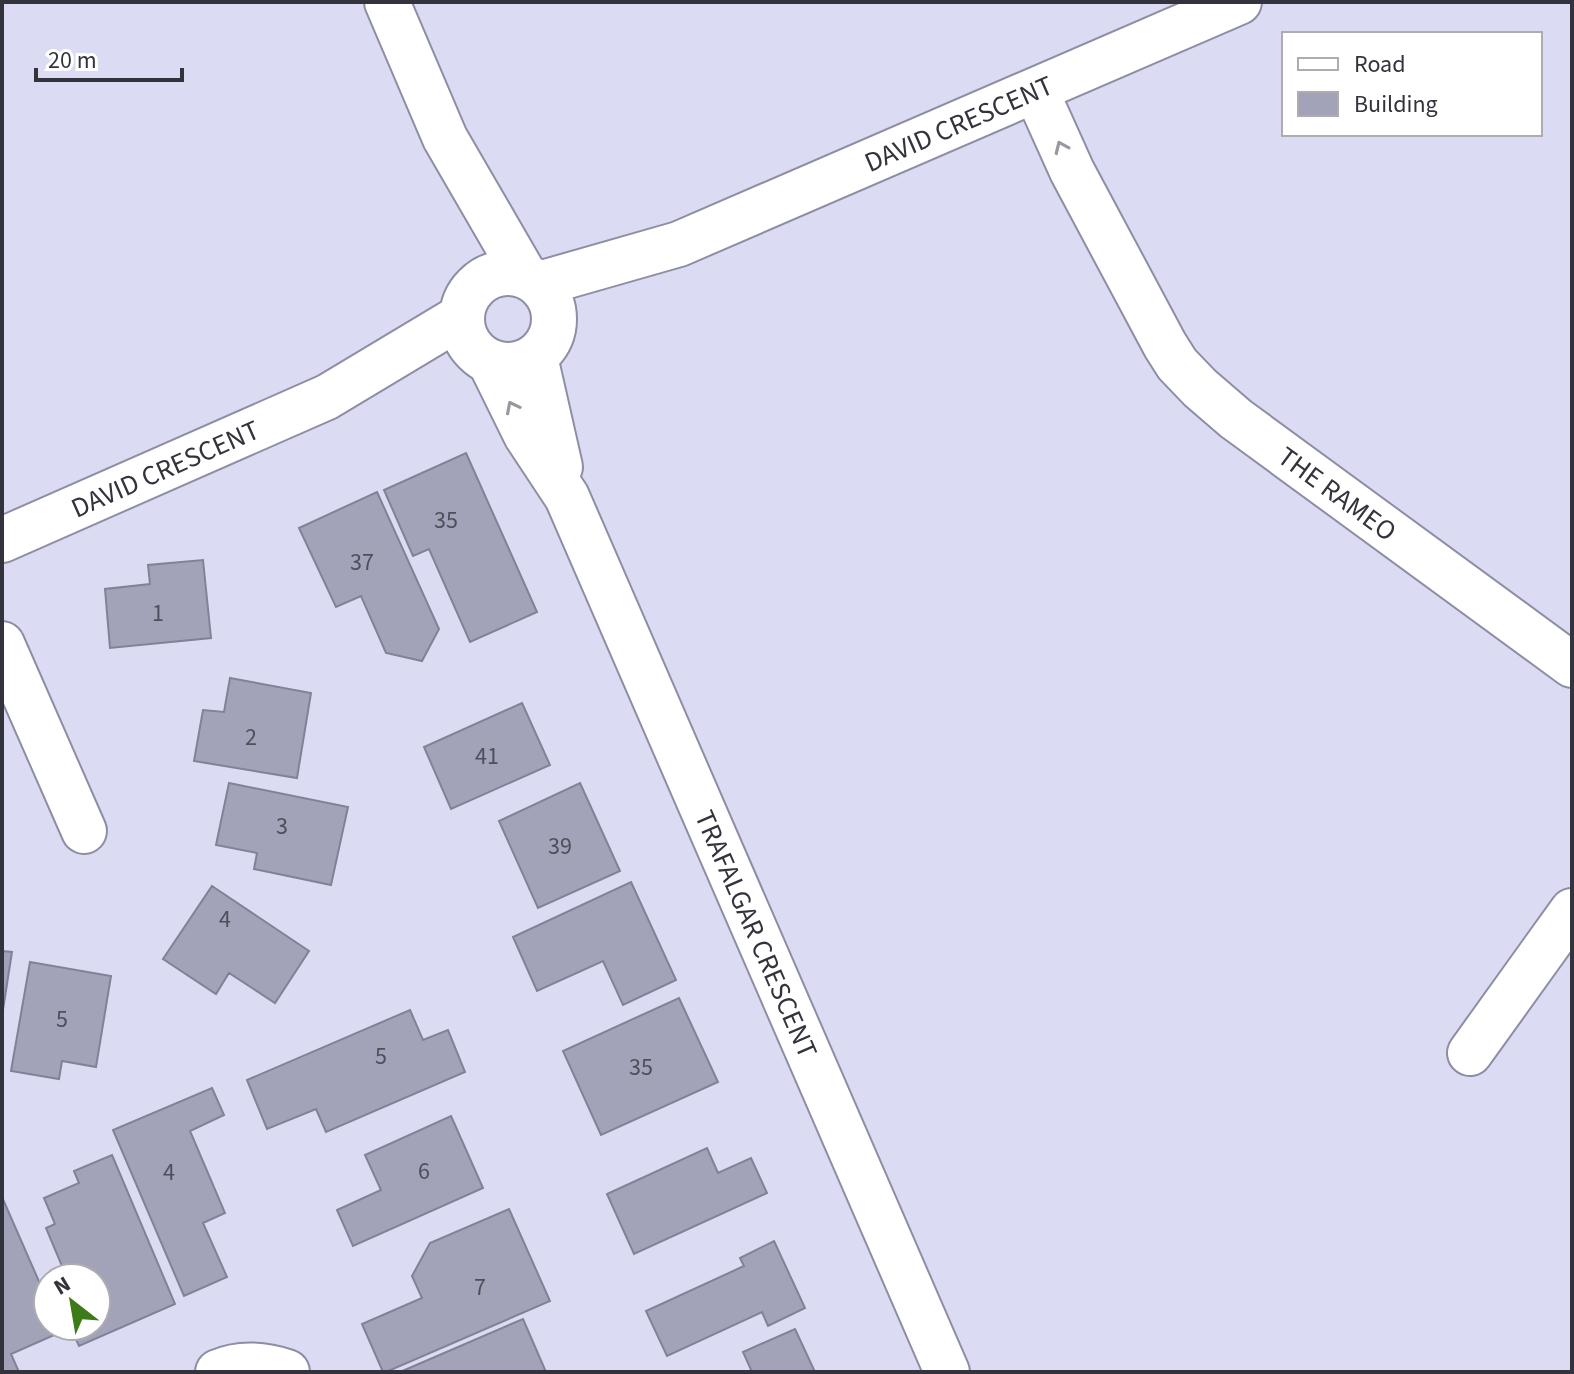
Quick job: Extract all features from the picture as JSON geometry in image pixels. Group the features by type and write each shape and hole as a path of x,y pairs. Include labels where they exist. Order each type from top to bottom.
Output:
{"street":[{"path":"387,2 445,138 532,280 548,296 554,310 545,340 521,364 506,366 478,328 496,274 511,273 532,280"},
{"name":"DAVID CRESCENT","path":"532,280 679,244 1050,85 1188,12 1239,2"},
{"name":"THE RAMEO","path":"1050,85 1072,171 1177,364 1236,419 1572,665"},
{"name":"TRAFALGAR CRESCENT","path":"445,138 478,328 526,435 567,497 947,1372"},
{"name":"DAVID CRESCENT","path":"545,340 679,244"},
{"name":"DAVID CRESCENT","path":"2,540 478,328"},
{"name":"TRAFALGAR CRESCENT","path":"545,340 567,497"},
{"path":"2,644 84,831"},
{"path":"1470,1053 1572,911"},
{"path":"218,1372 246,1364 270,1366 287,1372"}],"building":[{"path":"466,453 537,612 470,642 429,549 413,556 384,490"},
{"path":"377,492 439,629 422,661 386,653 361,596 336,607 299,528"},
{"path":"203,560 211,638 110,648 105,589 150,584 148,565"},
{"path":"230,678 311,693 297,778 194,761 203,710 224,712"},
{"path":"522,703 550,765 451,809 424,747"},
{"path":"229,783 348,807 331,885 254,869 257,853 216,845"},
{"path":"580,783 620,871 538,908 499,821"},
{"path":"631,882 676,980 623,1005 603,961 537,991 513,937"},
{"path":"212,886 309,951 275,1003 229,973 216,994 163,959"},
{"path":"2,951 12,952 2,1016"},
{"path":"30,962 111,976 96,1067 62,1061 59,1079 11,1071"},
{"path":"679,998 718,1082 601,1135 563,1051"},
{"path":"410,1010 423,1040 448,1030 465,1072 326,1132 316,1109 267,1129 247,1080"},
{"path":"212,1088 224,1115 190,1131 225,1213 203,1223 227,1277 184,1296 113,1130"},
{"path":"451,1116 483,1188 353,1246 337,1210 381,1190 365,1155"},
{"path":"707,1148 718,1173 751,1158 767,1193 634,1254 607,1194"},
{"path":"112,1155 175,1304 112,1332 112,1262 60,1262 46,1228 55,1224 44,1198 79,1183 74,1171"},
{"path":"2,1197 32,1265 32,1342 38,1342 11,1354 19,1372 2,1372"},
{"path":"509,1209 550,1301 383,1372 362,1324 422,1298 412,1276 430,1243"},
{"path":"774,1241 805,1308 768,1326 762,1312 667,1356 646,1311 744,1266 740,1258"},
{"path":"523,1319 546,1372 400,1372"},
{"path":"795,1329 815,1372 752,1372 743,1352"}]}
